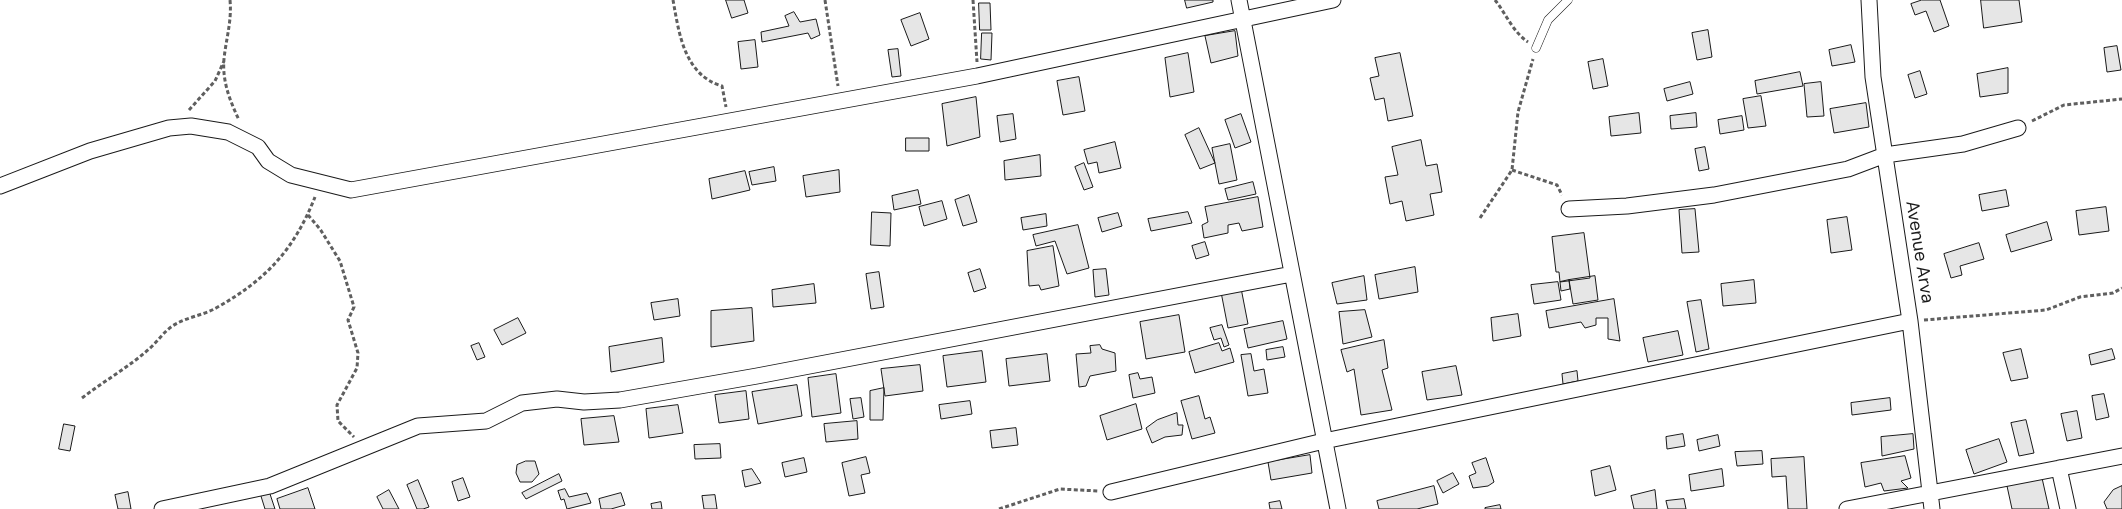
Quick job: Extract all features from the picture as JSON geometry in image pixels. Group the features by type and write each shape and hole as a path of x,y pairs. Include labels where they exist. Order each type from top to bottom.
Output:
{"street":[{"path":"1239,0 1338,509"},
{"path":"0,186 90,151 169,128 191,126 228,132 258,147 268,161 291,175 351,190 977,76 1333,0"},
{"name":"Avenue Arva","path":"1869,0 1873,76 1910,321 1932,509"},
{"path":"1569,209 1627,206 1714,195 1848,168 1885,156 1963,144 2018,128"},
{"path":"162,509 270,486 421,425 486,421 522,403 557,399 584,402 620,400 777,373 1292,274"},
{"path":"1111,492 1324,441 1910,321"},
{"path":"1847,509 2122,456"},
{"path":"2059,468 2068,509"}],"lane":[{"path":"1536,48 1548,20 1568,0"}],"path":[{"path":"230,0 230,24 224,60 226,87 230,102 240,122"},
{"path":"673,0 680,40 690,62 712,83 722,86 729,122"},
{"path":"825,0 830,45 841,101"},
{"path":"974,0 977,76"},
{"path":"1480,218 1512,170 1518,112 1536,48 1517,35 1509,19 1495,0"},
{"path":"169,128 192,107 214,81 224,60"},
{"path":"2018,128 2064,105 2122,100"},
{"path":"1512,170 1557,185 1569,209"},
{"path":"82,398 149,349 171,328 192,316 214,310 250,287 281,259 301,230 321,183"},
{"path":"308,215 340,261 354,307 348,320 358,354 357,368 336,405 338,421 350,434 367,446"},
{"path":"1910,321 2046,310 2080,297 2113,293 2122,288"},
{"path":"999,509 1060,489 1111,492"}],"building":[{"path":"726,0 744,0 748,13 732,18"},
{"path":"1185,0 1213,0 1213,2 1187,8"},
{"path":"1922,0 1940,0 1949,26 1934,32 1926,11 1915,15 1911,4"},
{"path":"1981,0 2019,0 2022,22 1984,28"},
{"path":"979,3 990,3 991,30 980,30"},
{"path":"794,12 800,22 816,19 820,35 811,39 808,33 762,42 761,32 789,26 785,16"},
{"path":"920,13 929,39 911,46 901,20"},
{"path":"1708,30 1712,57 1697,60 1692,33"},
{"path":"1235,31 1238,56 1211,63 1205,36"},
{"path":"982,33 992,33 991,60 981,59"},
{"path":"755,40 758,67 741,69 738,42"},
{"path":"1851,45 1855,62 1832,66 1829,50"},
{"path":"2117,46 2121,70 2107,72 2104,48"},
{"path":"898,49 901,76 892,77 888,50"},
{"path":"1188,53 1194,92 1170,97 1165,58"},
{"path":"1400,53 1413,116 1388,121 1384,98 1375,100 1370,78 1379,76 1375,58"},
{"path":"1603,59 1608,86 1593,89 1588,62"},
{"path":"2008,68 2008,93 1980,97 1977,74"},
{"path":"1920,71 1927,94 1915,98 1908,75"},
{"path":"1800,72 1803,86 1757,94 1755,81"},
{"path":"1079,77 1085,111 1063,115 1057,81"},
{"path":"1690,82 1693,94 1667,101 1664,89"},
{"path":"1821,82 1824,116 1807,117 1804,84"},
{"path":"1761,96 1766,126 1748,128 1743,99"},
{"path":"976,97 980,137 947,146 942,104"},
{"path":"1866,103 1869,127 1834,133 1830,109"},
{"path":"1639,113 1641,133 1611,136 1609,117"},
{"path":"1696,113 1697,127 1671,129 1670,116"},
{"path":"1013,114 1016,139 1000,142 997,116"},
{"path":"1241,114 1251,142 1235,148 1225,120"},
{"path":"1742,116 1744,130 1720,134 1718,120"},
{"path":"1199,128 1215,163 1200,169 1185,135"},
{"path":"906,138 929,138 929,151 906,151"},
{"path":"1421,140 1426,166 1437,164 1442,192 1430,194 1434,215 1406,221 1402,201 1390,204 1385,177 1398,175 1392,147"},
{"path":"1115,142 1121,168 1099,173 1097,162 1088,164 1084,150"},
{"path":"1230,144 1237,180 1219,184 1212,148"},
{"path":"1705,147 1709,169 1699,171 1695,149"},
{"path":"1040,155 1041,176 1005,180 1004,161"},
{"path":"1084,163 1093,187 1084,190 1075,167"},
{"path":"774,167 776,181 752,185 749,172"},
{"path":"839,170 840,192 806,197 803,176"},
{"path":"745,171 750,190 712,199 709,179"},
{"path":"1253,182 1256,194 1228,200 1225,189"},
{"path":"918,190 921,204 894,210 892,196"},
{"path":"2006,190 2009,206 1982,211 1979,195"},
{"path":"969,195 977,222 963,226 955,200"},
{"path":"1258,197 1263,227 1242,231 1239,223 1228,225 1228,233 1204,238 1202,225 1208,222 1205,207"},
{"path":"942,201 947,219 924,226 919,207"},
{"path":"2106,207 2109,231 2079,235 2076,211"},
{"path":"1695,209 1699,252 1682,253 1679,210"},
{"path":"872,212 891,213 890,246 871,245"},
{"path":"1188,212 1192,223 1151,231 1148,219"},
{"path":"1118,213 1122,226 1102,232 1098,218"},
{"path":"1046,214 1047,226 1023,230 1021,218"},
{"path":"1847,217 1852,250 1831,253 1827,220"},
{"path":"2047,222 2052,240 2011,252 2006,235"},
{"path":"1078,225 1089,268 1067,274 1055,241 1036,246 1033,235"},
{"path":"1584,233 1590,278 1560,282 1559,272 1556,272 1552,237"},
{"path":"1205,242 1209,255 1196,259 1192,246"},
{"path":"1979,243 1984,259 1960,266 1962,275 1951,278 1944,254"},
{"path":"1053,246 1059,286 1041,290 1039,285 1029,286 1027,251"},
{"path":"1415,267 1418,292 1379,299 1375,275"},
{"path":"980,269 986,288 974,292 968,273"},
{"path":"1106,269 1109,295 1095,297 1093,270"},
{"path":"879,272 884,307 871,309 866,274"},
{"path":"1364,276 1367,300 1337,304 1332,283"},
{"path":"1595,276 1598,300 1573,304 1569,280"},
{"path":"1569,280 1570,289 1561,291 1560,282"},
{"path":"1754,280 1756,303 1723,306 1721,284"},
{"path":"1558,282 1561,300 1534,304 1531,285"},
{"path":"814,284 816,303 773,307 772,290"},
{"path":"1241,288 1248,324 1228,328 1221,292"},
{"path":"678,299 680,316 654,320 651,303"},
{"path":"1614,299 1620,341 1608,339 1608,318 1596,318 1596,325 1585,328 1581,322 1549,328 1546,311"},
{"path":"1701,300 1709,349 1696,352 1687,302"},
{"path":"752,308 754,341 711,347 711,311"},
{"path":"1365,310 1372,337 1343,344 1339,312"},
{"path":"1518,314 1521,336 1493,341 1491,318"},
{"path":"1179,315 1185,352 1146,359 1140,322"},
{"path":"518,318 526,333 502,345 494,330"},
{"path":"1283,321 1287,339 1248,348 1244,329"},
{"path":"1222,325 1229,345 1224,347 1221,338 1214,340 1210,328"},
{"path":"1678,331 1683,355 1648,362 1643,338"},
{"path":"662,338 664,362 611,372 609,347"},
{"path":"1384,340 1388,368 1382,370 1392,410 1361,415 1354,369 1347,372 1341,350"},
{"path":"479,343 485,357 477,360 471,346"},
{"path":"1219,343 1222,351 1230,348 1234,362 1195,373 1189,352"},
{"path":"1100,345 1102,349 1115,353 1116,371 1090,376 1086,386 1079,387 1076,354 1091,353 1090,346"},
{"path":"1283,347 1285,357 1267,360 1266,350"},
{"path":"2021,349 2028,378 2011,381 2003,353"},
{"path":"2112,349 2115,359 2091,365 2089,355"},
{"path":"982,351 986,382 947,387 943,356"},
{"path":"1047,354 1050,381 1009,386 1006,359"},
{"path":"1251,354 1254,371 1264,369 1268,393 1248,396 1241,355"},
{"path":"920,365 923,391 885,396 881,369"},
{"path":"1456,366 1462,395 1427,400 1422,372"},
{"path":"1577,371 1578,381 1563,384 1562,374"},
{"path":"1138,373 1140,379 1152,377 1155,393 1133,398 1129,375"},
{"path":"836,374 841,413 812,417 808,378"},
{"path":"797,385 802,416 758,424 752,392"},
{"path":"884,388 883,420 870,420 870,391"},
{"path":"746,391 749,419 719,423 715,395"},
{"path":"2104,394 2109,417 2096,420 2092,396"},
{"path":"1199,396 1205,419 1210,417 1215,433 1192,439 1181,401"},
{"path":"861,398 864,417 853,419 850,399"},
{"path":"1890,398 1891,410 1852,415 1851,403"},
{"path":"970,401 972,414 941,419 939,405"},
{"path":"1136,404 1142,429 1107,440 1100,416"},
{"path":"678,405 683,433 649,438 646,409"},
{"path":"2077,411 2082,438 2067,441 2061,414"},
{"path":"1177,413 1178,425 1183,425 1182,435 1165,437 1152,443 1146,428 1157,420"},
{"path":"614,416 619,442 584,445 581,419"},
{"path":"2026,420 2034,453 2019,456 2011,423"},
{"path":"857,421 858,439 826,442 824,424"},
{"path":"64,424 75,426 70,451 59,449"},
{"path":"1016,428 1018,445 992,448 990,431"},
{"path":"1683,434 1685,446 1667,449 1666,437"},
{"path":"1913,434 1914,449 1882,456 1881,437"},
{"path":"1718,435 1720,446 1699,451 1697,440"},
{"path":"1999,439 2007,462 1974,474 1966,450"},
{"path":"720,444 721,458 695,459 694,445"},
{"path":"1762,451 1763,464 1737,466 1735,452"},
{"path":"1310,455 1312,473 1271,480 1268,462"},
{"path":"1905,456 1911,478 1901,481 1908,488 1884,491 1881,483 1865,487 1861,463"},
{"path":"866,457 870,473 861,475 865,493 849,496 842,463"},
{"path":"1804,457 1807,509 1788,509 1786,476 1772,477 1771,459"},
{"path":"804,458 807,472 785,477 782,463"},
{"path":"1486,458 1494,482 1488,486 1473,488 1469,476 1476,473 1472,463"},
{"path":"526,461 535,461 539,474 532,482 520,482 516,473 517,465"},
{"path":"1610,466 1616,490 1595,496 1591,471"},
{"path":"752,469 761,483 745,487 742,471"},
{"path":"1722,469 1724,486 1691,491 1689,475"},
{"path":"1453,473 1459,484 1443,493 1437,481"},
{"path":"559,474 562,481 526,499 522,493"},
{"path":"463,478 470,497 458,501 452,482"},
{"path":"2042,478 2049,509 2012,509 2007,486"},
{"path":"418,480 429,507 423,509 417,509 407,485"},
{"path":"1434,486 1438,504 1417,509 1379,509 1377,501"},
{"path":"2122,486 2122,509 2107,509 2104,502 2113,490"},
{"path":"308,488 315,509 280,509 277,499"},
{"path":"565,489 569,497 587,493 591,503 567,509 564,499 561,500 558,491"},
{"path":"389,490 399,509 383,509 377,497"},
{"path":"1655,490 1657,509 1634,509 1631,496"},
{"path":"269,491 275,509 265,509 260,493"},
{"path":"128,492 131,509 118,509 115,495"},
{"path":"621,493 625,505 611,509 601,509 599,499"},
{"path":"715,495 717,509 704,509 702,496"},
{"path":"1684,499 1686,509 1668,509 1666,501"},
{"path":"1280,501 1282,509 1270,509 1269,503"},
{"path":"661,502 662,509 652,509 651,504"},
{"path":"1500,505 1501,509 1485,509 1485,508"}]}
